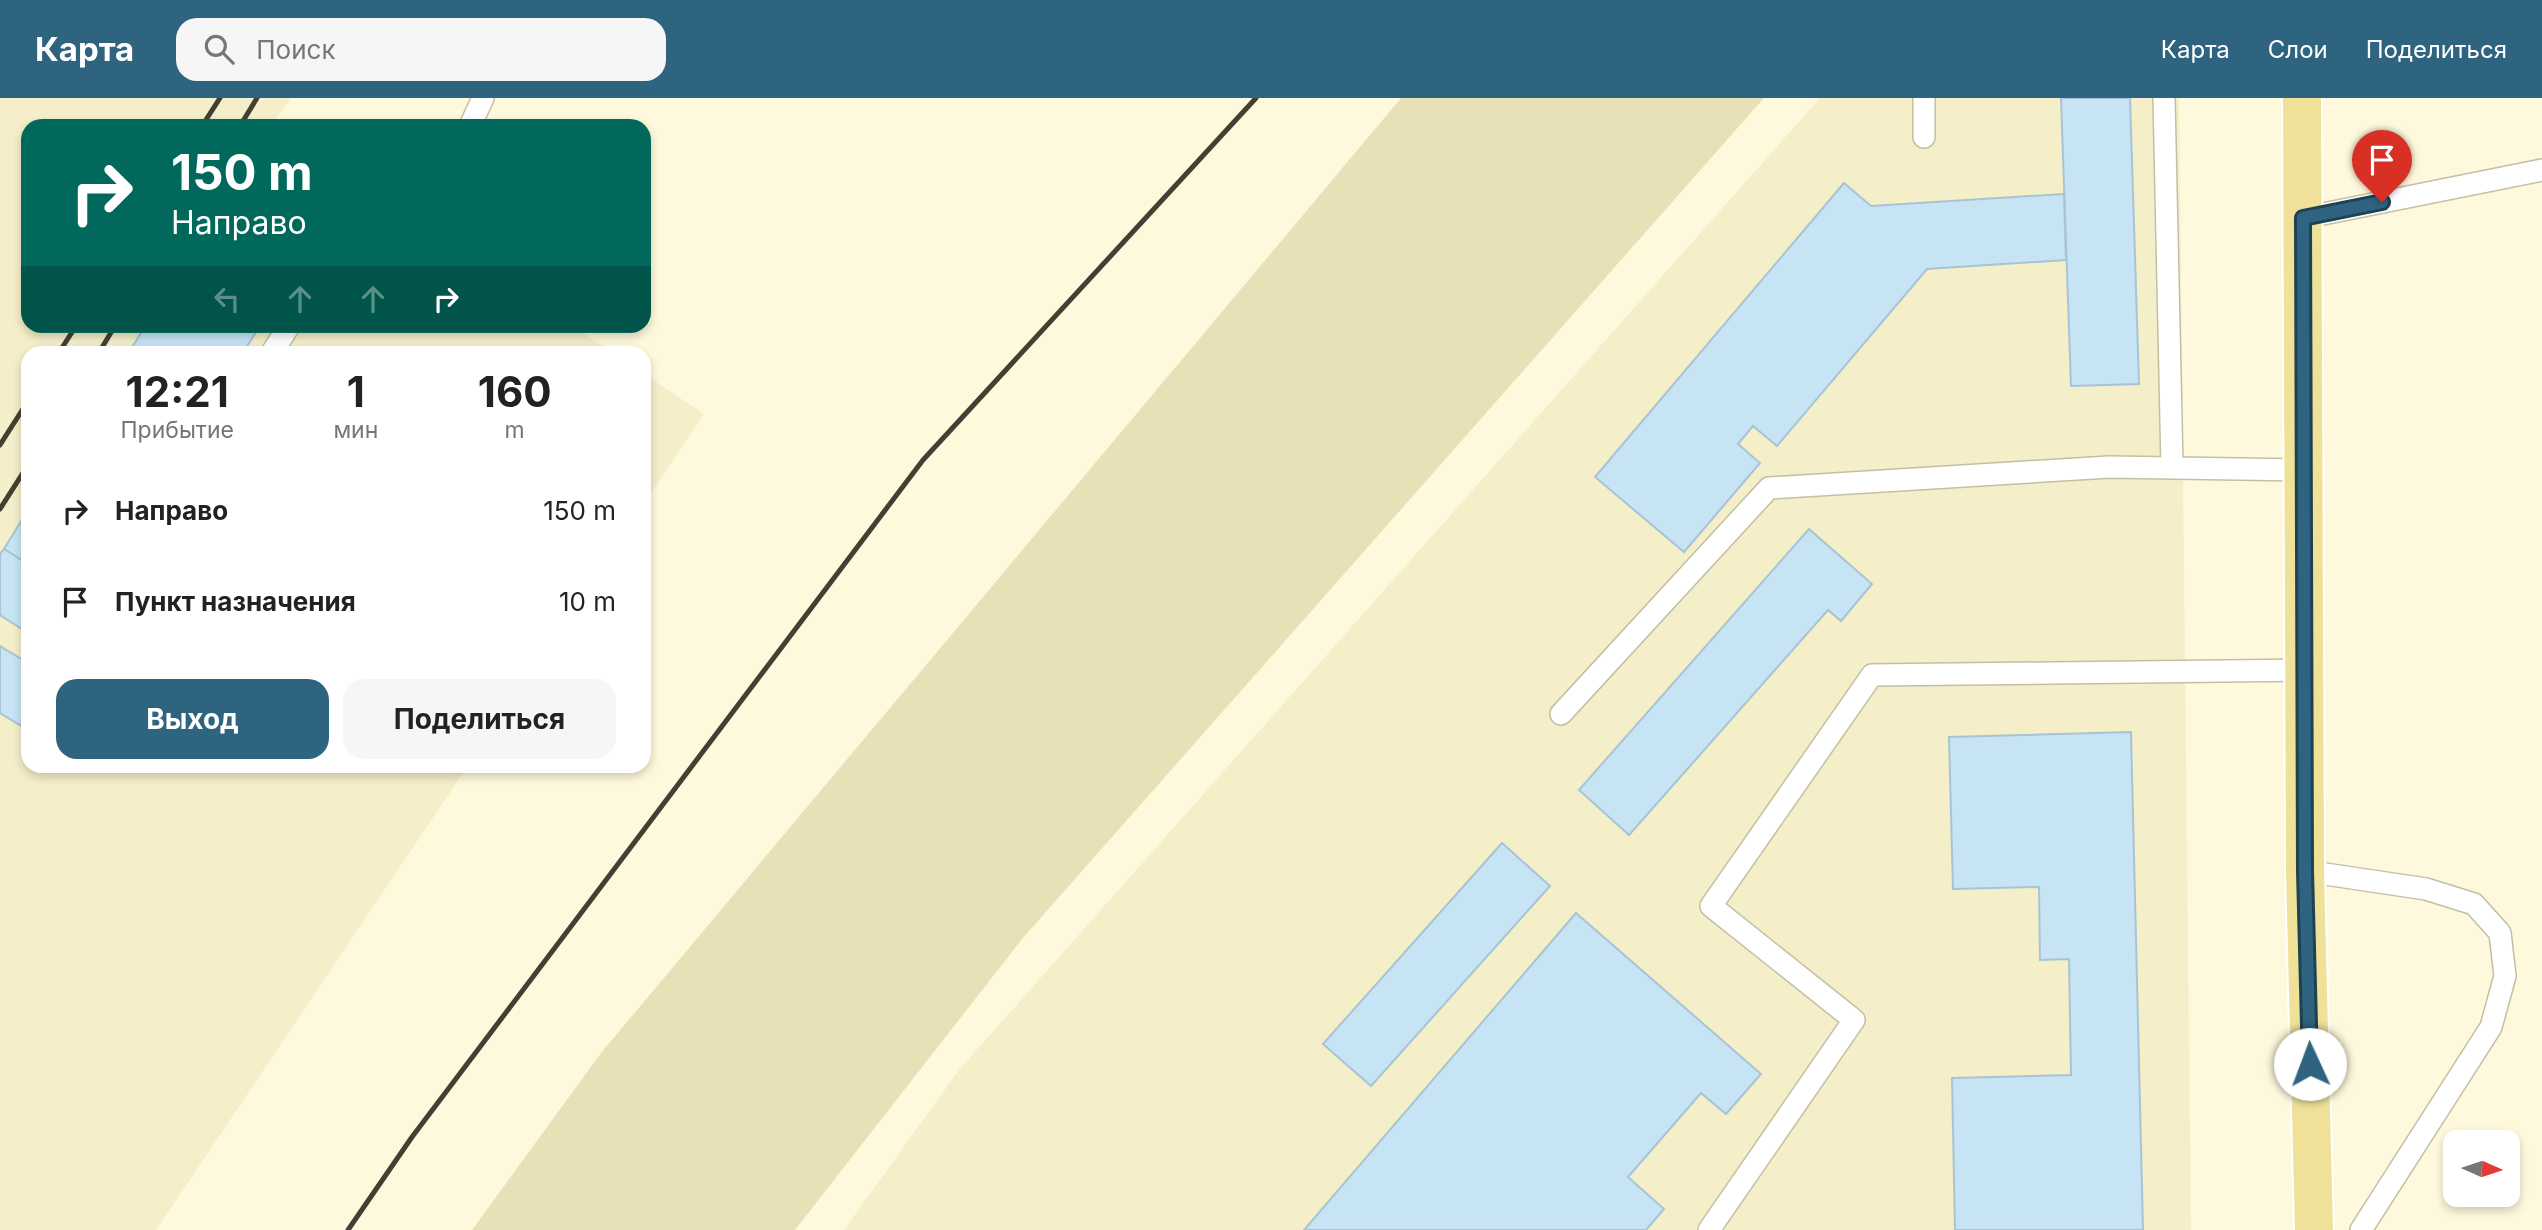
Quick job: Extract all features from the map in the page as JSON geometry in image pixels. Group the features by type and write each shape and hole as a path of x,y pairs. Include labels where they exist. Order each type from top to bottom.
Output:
{"main road":[{"path":"2302,98 2305,871 2314,1230"}],"lane":[{"path":"473,119 483,98"},
{"path":"1924,98 1924,137"},
{"path":"2164,98 2172,467"},
{"path":"2303,218 2542,170"},
{"path":"1561,714 1769,488 2109,467 2303,470"},
{"path":"1709,1230 1854,1020 1711,906 1872,675 2304,670"},
{"path":"2305,871 2426,889 2474,904 2500,933 2505,976 2491,1027 2361,1230"}],"shaded area":[{"path":"0,98 291,98 276,119 21,119 21,333 583,333 603,346 21,346 21,773 463,773 156,1230 0,1230"},
{"path":"1401,98 1764,98 1022,939 795,1230 472,1230 601,1053"},
{"path":"1820,98 2179,98 2191,1230 844,1230 959,1070"},
{"path":"651,379 704,414 651,493"}],"building":[{"path":"2061,98 2130,98 2139,384 2071,386"},
{"path":"1844,183 1871,206 2064,194 2066,260 1927,269 1777,446 1753,426 1738,444 1760,463 1684,552 1595,477"},
{"path":"141,333 256,333 247,346 133,346"},
{"path":"21,521 21,560 4,549"},
{"path":"1809,529 1872,584 1841,621 1828,610 1629,835 1579,790"},
{"path":"4,549 21,560 21,628 0,615 0,554"},
{"path":"0,646 21,659 21,726 0,713"},
{"path":"2131,732 2143,1230 1955,1230 1952,1078 2071,1075 2069,959 2040,960 2039,887 1953,889 1949,737"},
{"path":"1502,843 1550,886 1371,1086 1323,1044"},
{"path":"1576,913 1761,1074 1726,1114 1701,1093 1628,1177 1664,1209 1646,1230 1304,1230"}],"railway":[{"path":"206,119 220,98"},
{"path":"244,119 257,98"},
{"path":"348,1230 412,1137 923,460 1256,98"},
{"path":"63,346 72,333"},
{"path":"103,346 111,333"},
{"path":"0,445 21,412"},
{"path":"0,509 21,476"}],"route":[{"path":"2310,1064 2305,871 2303,218 2382,202"}]}
